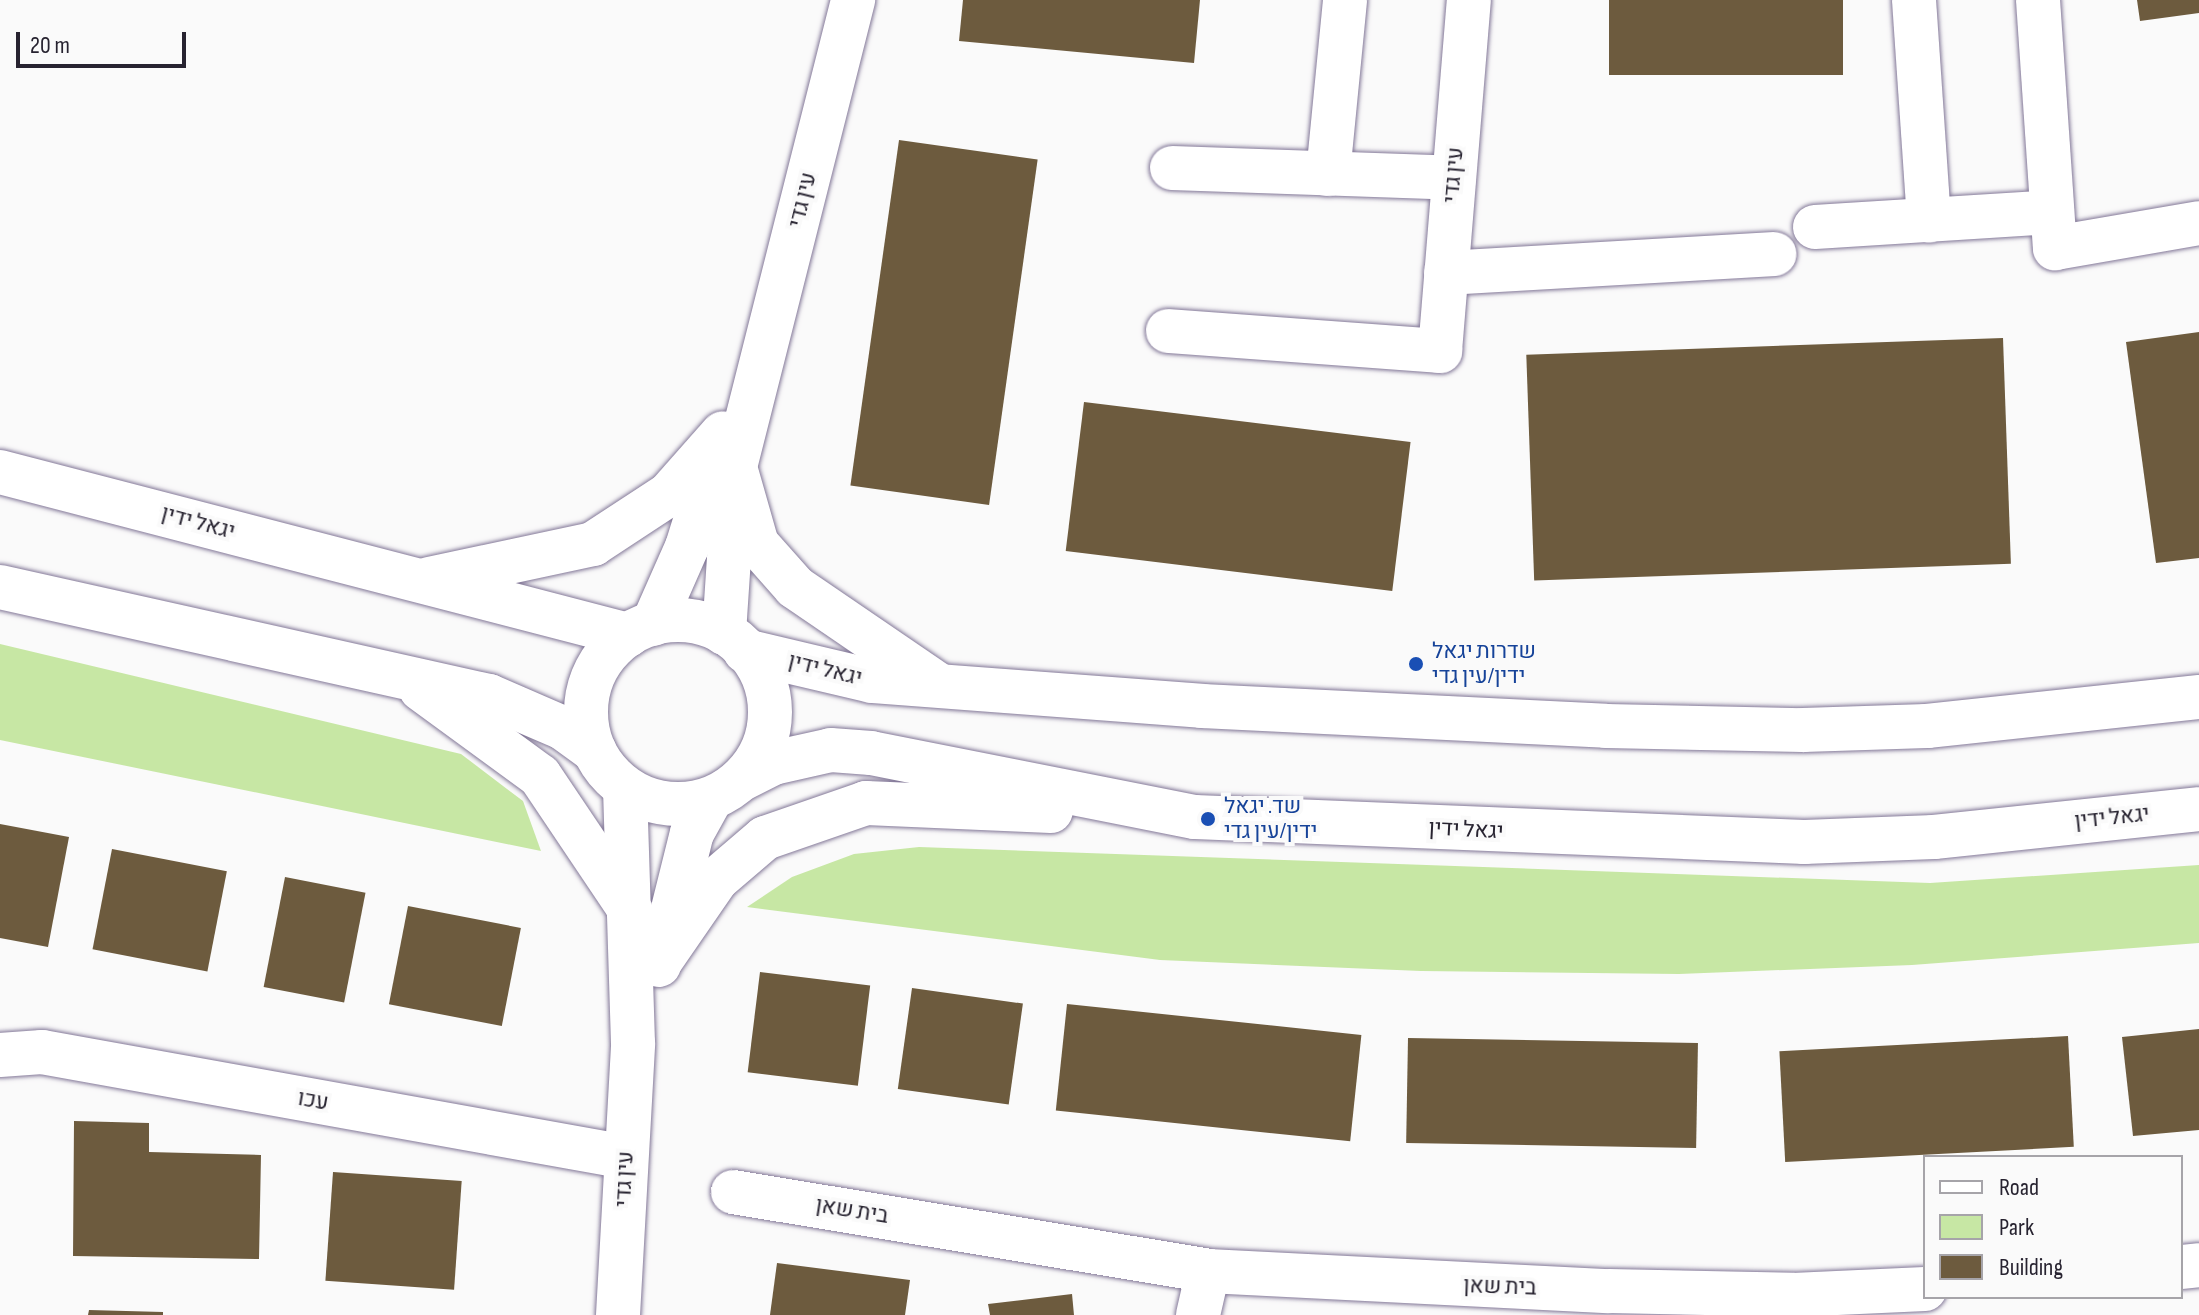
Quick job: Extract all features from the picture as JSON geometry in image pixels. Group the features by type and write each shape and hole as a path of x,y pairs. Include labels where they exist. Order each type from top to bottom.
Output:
{"main road":[{"path":"1328,174 1345,0"},
{"name":"עין גדי","path":"1168,331 1440,351 1469,0"},
{"path":"1914,0 1929,220"},
{"path":"2038,0 2054,230"},
{"name":"עין גדי","path":"641,629 687,547 762,364 846,12"},
{"path":"1172,168 1454,178"},
{"path":"1815,227 1929,220 2054,230 2199,223"},
{"path":"1446,273 1774,254"},
{"path":"419,581 593,544 729,450 757,544 795,587 942,687"},
{"name":"עין גדי","path":"729,450 735,642"},
{"name":"יגאל ידין","path":"0,472 419,581 641,629"},
{"path":"0,587 489,696 563,728 595,751 625,788 667,804 727,789 757,760 770,715 760,669 735,642 689,621 641,629 607,654 592,680 586,708 595,751"},
{"name":"יגאל ידין","path":"735,642 872,681 942,687 1217,707 1803,730 1927,726 2199,697"},
{"path":"406,678 540,776 632,913"},
{"name":"יגאל ידין","path":"727,789 773,763 831,750 871,753 1195,817 1804,842 1934,837 2199,809"},
{"name":"עין גדי","path":"618,1315 633,1043 632,913 625,788"},
{"name":"עין גדי","path":"633,1043 659,963 692,833 727,789"},
{"path":"659,963 717,879 765,838 866,803 1195,817"},
{"name":"עכו","path":"0,1055 42,1052 626,1157"},
{"name":"בית שאן","path":"733,1192 1208,1271 1794,1305 1923,1289"},
{"path":"1198,1315 1208,1271"}],"green space":[{"path":"0,644 461,754 523,801 541,851 0,740"},
{"path":"919,847 1930,883 2199,865 2199,943 1912,965 1679,974 1421,971 1160,960 747,907 792,877 854,854"}],"building":[{"path":"963,0 1200,0 1194,63 959,41"},
{"path":"1609,0 1843,0 1843,75 1609,75"},
{"path":"2137,0 2199,0 2199,13 2140,21"},
{"path":"899,140 1038,159 989,505 850,486"},
{"path":"2199,332 2199,558 2156,563 2126,342"},
{"path":"2003,338 2011,564 1534,581 1526,355"},
{"path":"1084,402 1411,442 1392,591 1066,551"},
{"path":"0,824 69,837 48,947 0,938"},
{"path":"112,849 227,871 207,971 93,949"},
{"path":"285,877 365,893 344,1003 264,987"},
{"path":"408,906 521,928 502,1026 389,1004"},
{"path":"760,972 870,986 858,1086 748,1072"},
{"path":"912,988 1023,1004 1009,1105 898,1089"},
{"path":"1067,1004 1361,1035 1350,1141 1056,1110"},
{"path":"2199,1029 2199,1130 2133,1136 2122,1037"},
{"path":"2068,1036 2074,1147 1785,1162 1779,1051"},
{"path":"1408,1038 1698,1043 1696,1148 1406,1143"},
{"path":"74,1121 149,1123 149,1152 261,1155 259,1259 73,1256"},
{"path":"333,1172 462,1181 454,1290 325,1281"},
{"path":"777,1263 910,1280 905,1315 770,1315"},
{"path":"1072,1294 1074,1315 990,1315 988,1304"},
{"path":"89,1310 163,1312 163,1315 88,1315"}],"place":[{"name":"שדרות יגאל ידין/עין גדי","path":"1416,664"},
{"name":"שד. יגאל ידין/עין גדי","path":"1208,819"}]}
